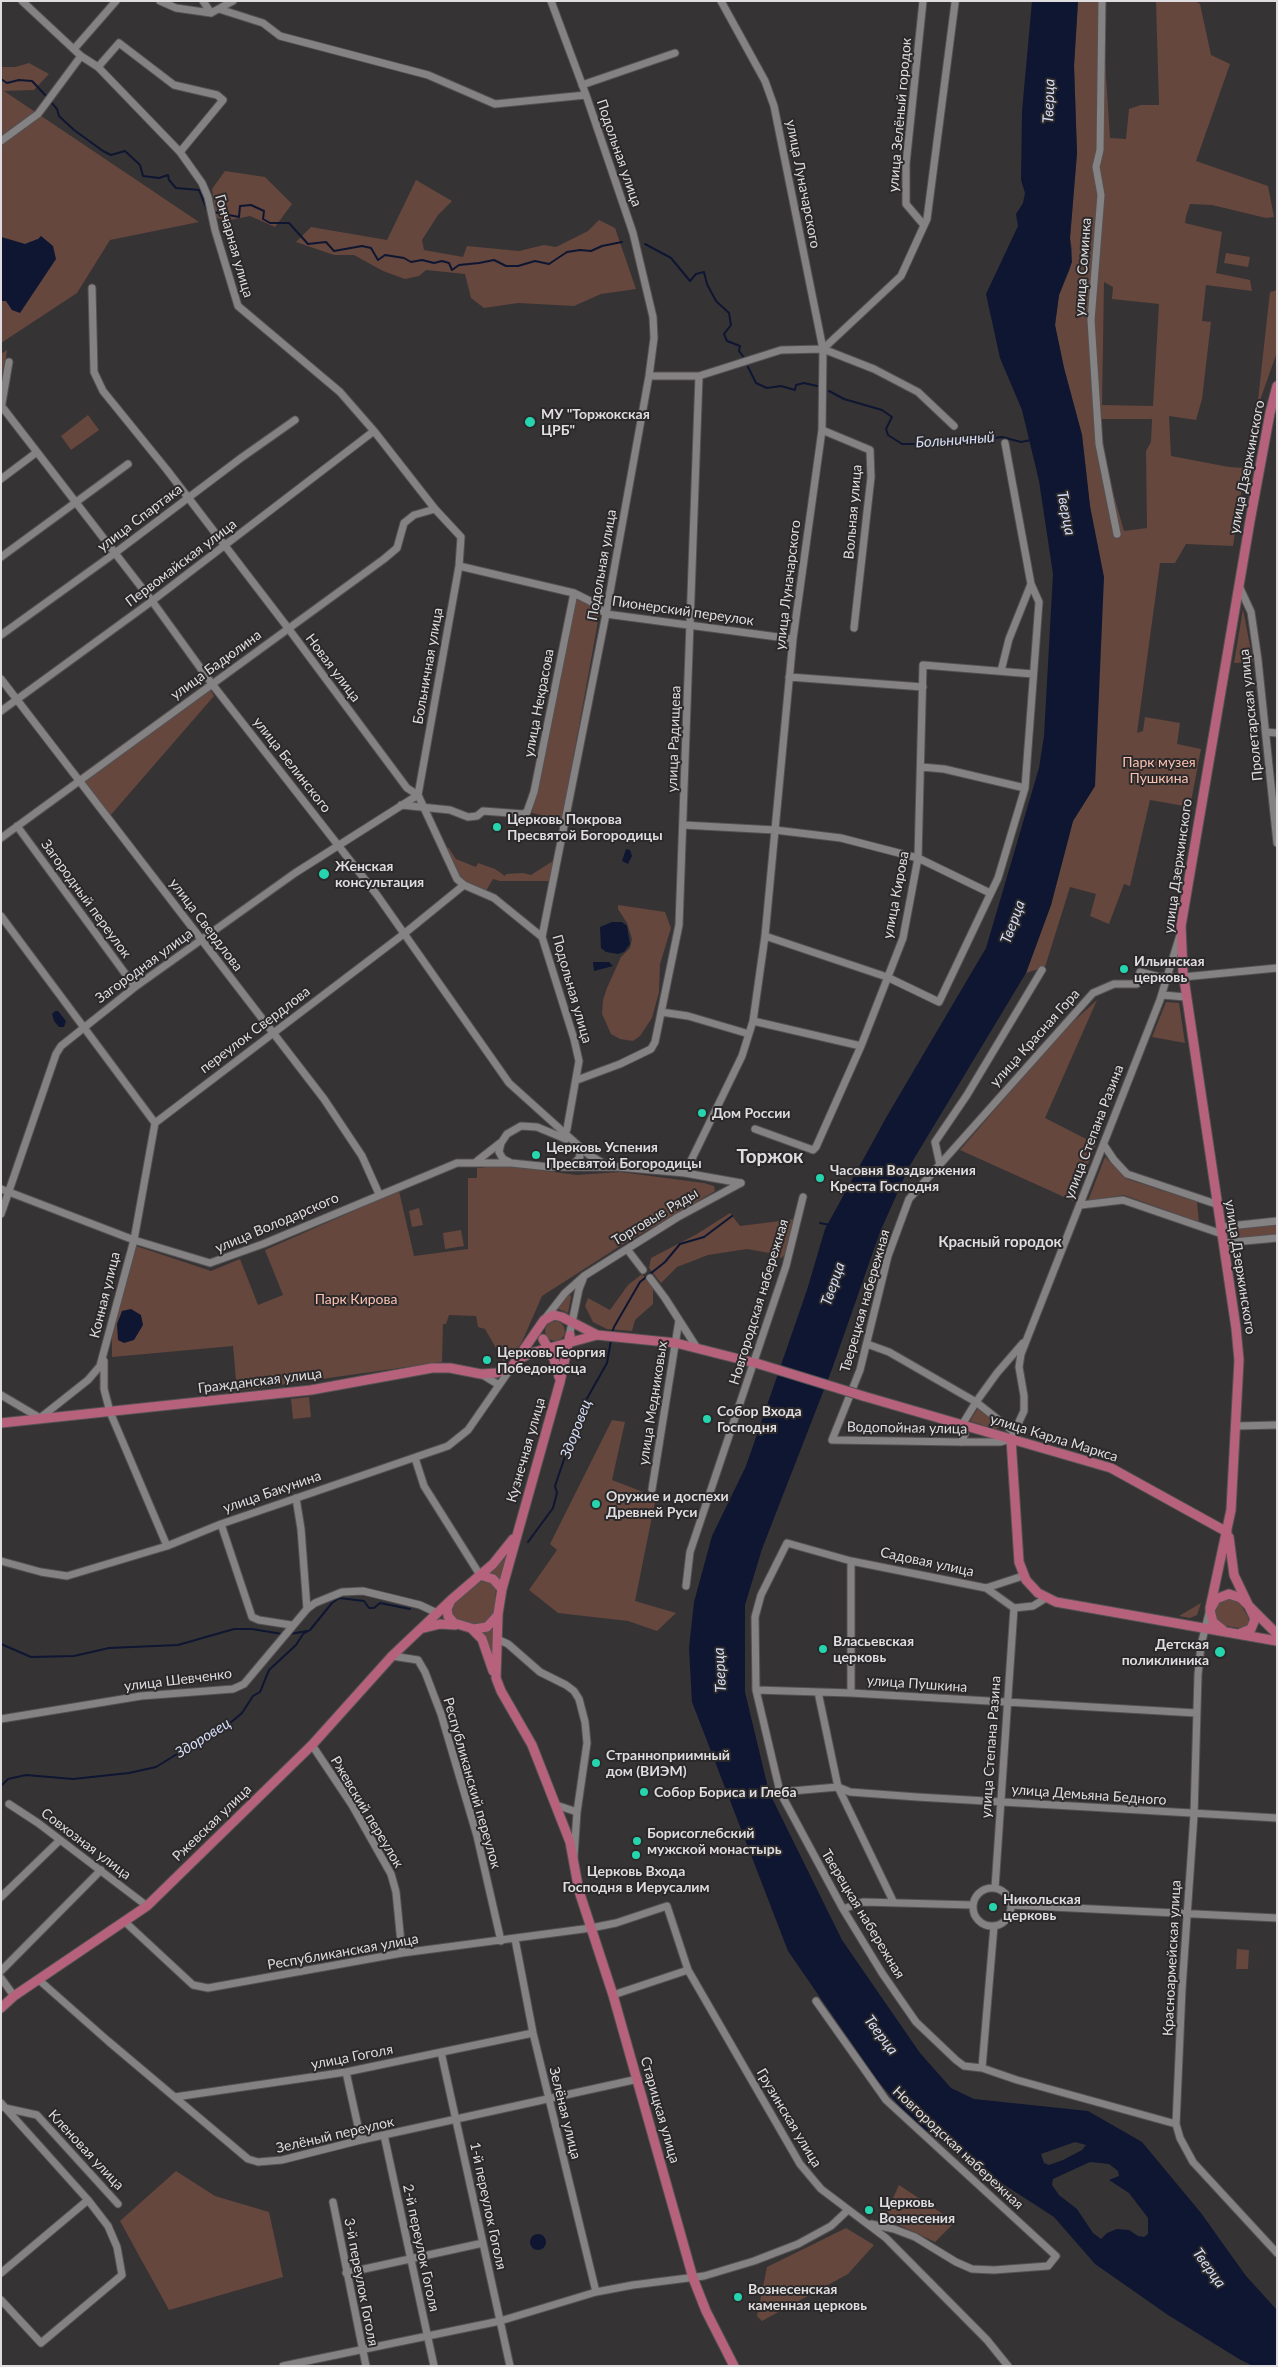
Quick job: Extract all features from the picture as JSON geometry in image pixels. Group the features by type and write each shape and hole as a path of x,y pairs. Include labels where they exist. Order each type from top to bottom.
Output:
{"main road":[{"name":"улица Дзержинского","path":"1210,1607 1232,1510 1239,1352 1183,977 1181,932 1188,879 1239,586 1277,386"},
{"path":"513,1365 542,1322 552,1316 564,1318 567,1337 564,1366"},
{"path":"542,1322 540,1333 557,1366 560,1382"},
{"path":"543,1339 549,1344 583,1328 596,1336"},
{"path":"564,1366 573,1349 596,1336 618,1336 676,1343 757,1364"},
{"name":"Гражданская улица","path":"40,1418 311,1390 432,1368 450,1368 481,1374 496,1373 513,1365 528,1354 548,1348 567,1337 596,1336"},
{"name":"улица Карла Маркса","path":"757,1364 962,1425 1012,1436 1114,1469 1227,1532"},
{"name":"Кузнечная улица","path":"519,1526 564,1366"},
{"name":"Конная улица","path":"1,1423 40,1418"},
{"name":"улица Степана Разина","path":"1012,1436 1018,1558 1023,1576"},
{"path":"458,1625 450,1620 447,1614 447,1606 451,1600 505,1551 519,1526"},
{"path":"419,1630 440,1624 471,1628 487,1627 498,1614 502,1589 519,1526"},
{"path":"1227,1532 1234,1575 1250,1607 1255,1619 1252,1628 1246,1632 1230,1632 1214,1623 1210,1607 1218,1596 1229,1594 1238,1596 1250,1607 1277,1634"},
{"path":"480,1575 493,1578 502,1589"},
{"path":"1023,1576 1031,1587 1046,1598 1277,1641"},
{"name":"Ржевская улица","path":"1,2008 14,1996 147,1906 312,1745 392,1656 451,1600"},
{"name":"Старицкая улица","path":"498,1614 495,1666 497,1682 532,1744 556,1805 574,1857 579,1891 638,2079 693,2278 734,2366"},
{"path":"471,1628 482,1639 497,1682"}],"street":[{"name":"Гончарная улица","path":"22,1 74,50 98,67 180,152 202,184 238,306 340,392 374,431 462,541"},
{"path":"74,50 116,1"},
{"path":"160,1 176,8 211,13 233,1"},
{"path":"203,1 211,13"},
{"name":"Подольная улица","path":"551,1 586,95 633,234 653,316 654,345 606,614 555,881 542,937 579,1061 577,1080 564,1136"},
{"name":"улица Луначарского","path":"685,1173 742,1056 753,1021 765,936 793,639 822,430 823,349 773,102 765,81 721,1"},
{"name":"улица Зелёный городок","path":"923,1 906,164 906,204 924,224"},
{"name":"улица Соминка","path":"1102,1 1100,150 1096,167 1101,195 1091,320 1099,444 1118,534"},
{"path":"823,349 901,276 927,219 956,3"},
{"path":"220,9 262,24 280,36 428,75 495,104 586,95"},
{"path":"98,67 119,42 174,85 217,95 223,100 180,152"},
{"path":"582,84 675,53"},
{"path":"1,141 38,114 81,56"},
{"name":"Новая улица","path":"92,288 94,372 98,384 288,628 407,788 418,795"},
{"path":"649,376 699,376 781,350 823,349 874,369 918,392 954,426"},
{"path":"2,409 9,362"},
{"name":"улица Радищева","path":"577,1080 651,1050 679,925 699,376"},
{"name":"улица Белинского","path":"2,409 76,502 152,601 212,684 405,933 496,1067 509,1083 564,1136 578,1144 594,1158 618,1166"},
{"name":"улица Спартака","path":"1,635 295,420"},
{"name":"Вольная улица","path":"822,430 870,450 871,476 854,628"},
{"name":"Первомайская улица","path":"1,711 152,601 374,431"},
{"path":"765,936 888,977 939,1002 998,878 1025,788 1039,602 1030,584 1005,443"},
{"path":"1,479 37,452"},
{"path":"1,557 128,464"},
{"name":"улица Бадюлина","path":"1,838 397,548 404,523 414,515 435,509"},
{"name":"Больничная улица","path":"418,795 462,541"},
{"name":"Пионерский переулок","path":"459,566 574,593 590,601 606,614 793,639"},
{"path":"1001,671 1009,639 1030,584"},
{"name":"Пролетарская улица","path":"1239,586 1252,619 1277,844"},
{"name":"улица Некрасова","path":"422,808 450,810 468,817 477,816 483,811 523,814 529,809 574,593"},
{"path":"789,677 923,687 923,665 1033,674"},
{"name":"улица Свердлова","path":"1,679 202,940 344,1129 362,1156 379,1194"},
{"name":"улица Кирова","path":"755,1129 813,1150 862,1046 903,938 918,858 923,687"},
{"path":"1266,732 1277,734"},
{"path":"921,767 944,769 1025,788"},
{"path":"418,795 422,808 457,879 494,898 542,937"},
{"name":"Загородная улица","path":"1,1214 56,1054 61,1046 135,987 338,845 418,795"},
{"path":"400,805 422,808"},
{"path":"683,825 775,830 841,838 918,858 990,893"},
{"name":"Загородный переулок","path":"17,826 135,987"},
{"name":"переулок Свердлова","path":"155,1122 405,933 464,884"},
{"path":"1,916 155,1122 134,1240"},
{"name":"улица Степана Разина","path":"1012,1436 1024,1412 1024,1396 1019,1367 1020,1354 1081,1205 1162,995 1181,932"},
{"path":"1167,977 1277,968"},
{"path":"940,1165 935,1142 1042,970"},
{"name":"улица Красная Гора","path":"940,1165 1092,993 1114,984 1137,984 1140,972 1167,977"},
{"path":"1162,995 1186,997"},
{"path":"661,1012 688,1016 749,1034"},
{"path":"753,1021 862,1046"},
{"name":"улица Володарского","path":"477,1161 510,1132 525,1126 537,1127 564,1136"},
{"path":"502,1141 500,1154 503,1159 511,1163"},
{"path":"572,1166 578,1161 580,1156 578,1144"},
{"path":"1104,1145 1127,1174 1216,1204"},
{"name":"улица Володарского","path":"1,1189 134,1240 204,1262 217,1262 457,1163 477,1161 572,1166 618,1166"},
{"name":"Тверецкая набережная","path":"832,1440 860,1370 888,1256 908,1198 940,1165"},
{"path":"618,1166 685,1173"},
{"name":"Торговые Ряды","path":"542,1322 561,1296 584,1276 678,1217 741,1183 685,1173"},
{"name":"Новгородская набережная","path":"686,1586 690,1552 757,1364 786,1266 803,1197"},
{"path":"1081,1205 1123,1200 1222,1235 1277,1238"},
{"path":"1222,1235 1277,1222"},
{"name":"Конная улица","path":"134,1240 104,1358 104,1389 110,1412 167,1546"},
{"path":"627,1249 643,1270"},
{"path":"567,1337 579,1287 584,1276"},
{"name":"улица Медниковых","path":"650,1278 697,1348"},
{"path":"575,1308 583,1328"},
{"name":"улица Медниковых","path":"652,1489 680,1320"},
{"name":"улица Степана Разина","path":"962,1425 997,1372 1026,1340"},
{"name":"улица Карла Маркса","path":"867,1344 890,1352 976,1402 1012,1436"},
{"name":"Конная улица","path":"40,1418 88,1380 104,1358"},
{"name":"улица Бакунина","path":"1,1561 41,1572 67,1576 167,1546 221,1524 415,1458 458,1440 468,1430 513,1365"},
{"name":"Гражданская улица","path":"481,1374 499,1385"},
{"path":"88,1380 99,1382 104,1389"},
{"path":"1,1396 40,1418"},
{"path":"58,1405 64,1416"},
{"path":"961,1442 965,1434 962,1425"},
{"path":"1237,1426 1277,1425"},
{"name":"Водопойная улица","path":"832,1440 1000,1442 1012,1436"},
{"path":"415,1458 424,1486 480,1575"},
{"path":"296,1498 302,1529 307,1609"},
{"path":"221,1524 252,1617 259,1620 291,1625"},
{"name":"Тверецкая набережная","path":"787,1543 768,1579 755,1617 756,1690 780,1792 843,1909 916,2022 964,2066 982,2068 1017,2080 1176,2124"},
{"name":"Садовая улица","path":"787,1543 851,1561 986,1588 1023,1576"},
{"path":"851,1561 851,1692"},
{"path":"986,1588 1014,1608 1033,1606 1046,1598"},
{"name":"улица Шевченко","path":"1,1719 141,1696 234,1689 244,1684 282,1641 291,1625 307,1609 330,1596 355,1591 398,1599 437,1612"},
{"name":"Красноармейская улица","path":"1210,1607 1198,1675 1194,1814 1176,2124 1180,2138 1193,2162 1277,2253"},
{"name":"улица Степана Разина","path":"996,1888 1014,1608"},
{"name":"Старицкая улица","path":"497,1639 508,1644 540,1672 566,1685 574,1691 579,1699 585,1722 587,1743 577,1812 574,1857"},
{"name":"Республиканский переулок","path":"392,1656 418,1660 425,1672 441,1714 477,1836 502,1941"},
{"name":"улица Пушкина","path":"756,1690 851,1692 1196,1713"},
{"path":"818,1692 838,1787 893,1901"},
{"name":"Ржевский переулок","path":"312,1745 352,1805 391,1874 396,1892 402,1953"},
{"name":"улица Демьяна Бедного","path":"780,1792 838,1787 860,1792 1277,1818"},
{"name":"Совхозная улица","path":"9,1804 101,1870 147,1906"},
{"path":"556,1805 577,1812"},
{"path":"1,1897 60,1840"},
{"path":"1,1971 101,1870"},
{"path":"996,1888 1004,1892 1011,1905 1007,1919 994,1926 988,1926 975,1916 973,1904 981,1892 996,1888"},
{"path":"843,1909 862,1902 893,1901 973,1904"},
{"path":"1011,1905 1277,1918"},
{"name":"Республиканская улица","path":"124,1921 193,1985 203,1988 402,1953 591,1928 616,1923 667,1906"},
{"name":"Грузинская улица","path":"667,1906 688,1970 800,2164 821,2189 870,2224 983,2336 1008,2366"},
{"path":"982,2068 994,1926"},
{"name":"Зелёная улица","path":"515,1939 533,2033 596,2292"},
{"path":"613,1995 688,1970"},
{"path":"1,1978 14,1996"},
{"name":"Зелёный переулок","path":"39,1980 248,2159 258,2162 282,2160 361,2140 457,2121 638,2079"},
{"name":"Новгородская набережная","path":"816,2001 886,2100 1056,2256 1048,2266 994,2270 972,2269 956,2262 915,2237 894,2229 870,2224"},
{"name":"улица Гоголя","path":"175,2098 346,2072 533,2033"},
{"name":"1-й переулок Гоголя","path":"441,2052 510,2366"},
{"path":"346,2072 361,2140"},
{"path":"1,2300 41,2343 122,2275 117,2247 108,2226 88,2200 3,2105"},
{"name":"Кленовая улица","path":"3,2105 37,2116 118,2204"},
{"name":"2-й переулок Гоголя","path":"384,2135 434,2366"},
{"path":"1,2273 88,2200"},
{"name":"3-й переулок Гоголя","path":"333,2202 366,2366"},
{"path":"283,2366 500,2321 596,2292 632,2285 693,2278 754,2261 798,2244 831,2226 848,2210"},
{"path":"346,2273 484,2243"}],"green space":[{"name":"Парк музея Пушкина","path":"1078,1 1101,1 1110,138 1126,139 1129,109 1141,105 1159,105 1156,1 1195,1 1200,4 1211,55 1230,64 1196,161 1268,186 1274,217 1266,218 1212,205 1190,204 1185,223 1222,232 1216,273 1250,280 1252,291 1206,285 1202,321 1211,322 1202,399 1196,420 1169,416 1171,456 1229,467 1245,468 1233,546 1186,544 1175,563 1160,563 1137,733 1143,731 1145,717 1180,723 1177,744 1201,749 1190,807 1150,800 1130,886 1124,884 1109,924 1090,916 1096,894 1070,887 1045,967 1026,973 1051,905 1073,821 1095,786 1090,506 1082,435 1064,368 1055,325 1059,295 1070,269 1072,250 1070,238 1077,153 1074,66","holes":["1104,282 1113,287 1112,299 1159,304 1153,406 1102,405","1102,419 1152,419 1151,442 1146,451 1147,528 1124,531 1099,444"]},
{"path":"29,63 49,74 34,90 4,91 199,222 110,240 77,293 1,343 1,301 6,301 12,310 38,239 25,244 1,237 1,67 15,67"},
{"path":"225,171 265,177 292,204 275,227 250,216 230,220 216,218 212,189"},
{"path":"416,180 452,201 438,215 422,240 424,250 463,257 467,246 519,251 544,245 556,247 588,231 599,220 615,228 636,289 601,294 574,306 518,303 484,308 471,298 465,274 426,270 419,276 405,279 383,271 354,255 334,255 296,242 311,227 387,240"},
{"path":"1226,253 1250,257 1248,267 1224,263"},
{"path":"1277,290 1277,352 1257,409 1270,292"},
{"path":"7,350 1,402 1,354"},
{"path":"88,415 99,430 71,450 61,436"},
{"path":"575,597 600,610 562,820 532,813"},
{"path":"1243,609 1253,662 1234,663"},
{"path":"210,689 214,696 109,817 84,782"},
{"path":"448,847 456,859 476,867 478,863 495,869 505,876 506,874 523,873 531,875 553,861 551,881 500,881 493,879 486,891 474,887 458,876 445,850"},
{"path":"618,905 665,912 671,928 660,964 659,992 652,1018 640,1036 633,1041 620,1039 611,1034 602,1014 603,1000 607,988 621,957 630,948 632,939 627,923 618,909"},
{"path":"1097,1000 1045,1118 1096,1144 1073,1201 960,1150 1064,1030"},
{"path":"1166,1002 1179,1003 1185,1043 1152,1037"},
{"path":"1105,1157 1127,1179 1197,1202 1199,1222 1124,1195 1088,1201"},
{"name":"Парк Кирова","path":"491,1164 577,1175 620,1172 704,1183 714,1186 715,1191 620,1246 542,1296 521,1344 504,1362 485,1329 478,1327 476,1316 449,1315 446,1324 443,1324 442,1362 237,1391 233,1346 112,1357 112,1334 136,1246 211,1271 240,1259 258,1305 283,1295 265,1250 399,1191 414,1256 468,1249 468,1178 477,1178 477,1168 483,1168"},
{"path":"419,1208 423,1225 412,1227 409,1211"},
{"path":"730,1213 740,1226 796,1219 788,1253 781,1258 769,1253 747,1249 708,1255 677,1267 661,1283 649,1268 651,1258 697,1234"},
{"path":"1277,1225 1277,1235 1232,1238 1231,1229"},
{"path":"461,1230 464,1246 445,1249 443,1233"},
{"path":"642,1274 653,1288 653,1304 635,1320 632,1331 607,1329 593,1322 585,1306 588,1298 610,1310 628,1285"},
{"path":"568,1294 571,1297 568,1313 556,1308"},
{"path":"555,1321 562,1324 565,1331 562,1338 555,1341 548,1338 545,1331 548,1324"},
{"path":"309,1397 311,1417 293,1419 291,1399"},
{"path":"978,1408 999,1424 999,1427 995,1429 970,1421"},
{"path":"612,1420 625,1422 612,1480 656,1497 635,1601 676,1613 657,1631 628,1621 558,1613 529,1590 557,1550 550,1544"},
{"path":"506,1557 501,1580 499,1581 491,1572"},
{"path":"483,1580 490,1580 496,1589 494,1616 491,1622 478,1626 459,1623 451,1617 450,1606"},
{"path":"1229,1598 1240,1603 1249,1619 1248,1626 1239,1628 1226,1626 1217,1621 1215,1614 1218,1604"},
{"path":"1201,1603 1197,1615 1190,1618 1179,1616"},
{"path":"494,1627 492,1648 490,1649 482,1631"},
{"path":"1237,1949 1249,1950 1248,1969 1236,1969"},
{"path":"176,2171 215,2196 269,2212 283,2277 169,2310 120,2221"},
{"path":"899,2185 955,2222 935,2242 884,2218"},
{"path":"846,2228 874,2245 848,2274 762,2321 757,2316 767,2267"}],"water":[{"name":"Тверца","path":"1032,1 1078,1 1074,66 1077,153 1070,238 1072,262 1059,295 1055,325 1064,368 1082,435 1090,506 1104,577 1095,786 1073,821 1051,905 1026,973 909,1167 880,1232 832,1369 762,1549 745,1605 745,1692 769,1792 842,1940 920,2053 951,2088 974,2099 1088,2111 1142,2142 1201,2213 1246,2276 1277,2310 1277,2366 1253,2366 1168,2315 1095,2264 1054,2217 911,2120 877,2080 788,1951 692,1702 689,1648 694,1602 712,1536 746,1466 807,1290 825,1229 887,1116 986,948 1039,768 1044,736 1053,574 1039,481 1022,410 1000,358 986,294 1018,226 1016,214 1023,203 1025,193 1021,180 1022,111","holes":["1075,2142 1086,2145 1082,2150 1063,2160 1049,2165 1044,2163 1041,2154","1090,2162 1109,2164 1118,2171 1119,2176 1109,2180 1129,2193 1148,2218 1148,2234 1144,2237 1138,2236 1129,2230 1117,2229 1107,2233 1101,2239 1093,2233 1077,2209 1059,2195 1052,2185 1053,2179"]},
{"path":"41,236 53,246 56,259 20,313 12,310 6,301 1,301 1,237 25,244"},
{"path":"626,849 630,850 632,856 628,864 622,861"},
{"path":"612,922 622,922 627,926 630,944 624,952 618,954 606,952 601,948 600,927"},
{"path":"593,962 609,962 613,966 594,971"},
{"path":"58,1011 66,1021 64,1027 59,1027 54,1021 52,1014"},
{"path":"131,1309 141,1315 143,1325 134,1340 124,1343 118,1340 117,1324 122,1311"},
{"path":"535,2234 541,2234 546,2239 544,2248 535,2250 530,2245 530,2239"}],"waterway":[{"name":"Больничный","path":"1,79 7,83 19,80 32,81 48,98"},
{"name":"Больничный","path":"51,102 57,109 59,116 74,130 103,151 111,155 125,151 140,165 143,176 159,178 168,175 169,180 176,188 199,190 209,211"},
{"name":"Больничный","path":"213,212 239,217 240,206 251,205 264,211 263,219 270,223 289,223 308,244 326,242 334,251 362,246 371,248 378,260 385,255 404,258 411,262 422,260 434,263 442,261 449,263 452,270 459,265 494,260 506,266 518,266 535,261 549,264 567,252 591,251 602,246 622,242"},
{"name":"Больничный","path":"645,244 671,258 690,281 696,274 704,272 707,284 716,301 729,313 731,325 724,334 727,341 740,346 739,351 745,359"},
{"name":"Больничный","path":"748,367 756,383 767,388 781,386 795,390 796,385 804,383 817,386"},
{"name":"Больничный","path":"829,391 844,399 882,410 892,417 886,429 888,435 902,444 952,444 1002,437 1021,442 1031,440"},
{"name":"Здоровец","path":"612,1333 640,1282 665,1262 680,1244 704,1237 732,1216"},
{"name":"Здоровец","path":"820,1223 830,1225"},
{"name":"Здоровец","path":"528,1542 553,1508 557,1493 555,1486 581,1409 607,1363 611,1340"},
{"name":"Здоровец","path":"1,1786 8,1779 26,1775 73,1779 129,1773 156,1767 203,1738 223,1729 242,1713 253,1696 260,1692 269,1670 296,1645 303,1634 310,1630 332,1603 339,1598 364,1601 369,1608 374,1608 380,1603 410,1609"},
{"path":"1,1644 31,1657 74,1656 109,1648 178,1645 234,1629 252,1629 282,1634"},
{"path":"290,1634 307,1631"}],"place":[{"name":"МУ \"Торжокская ЦРБ\"","path":"530,422"},
{"name":"Церковь Покрова Пресвятой Богородицы","path":"497,827"},
{"name":"Женская консультация","path":"324,874"},
{"name":"Ильинская церковь","path":"1124,969"},
{"name":"Дом России","path":"702,1113"},
{"name":"Церковь Успения Пресвятой Богородицы","path":"536,1155"},
{"name":"Часовня Воздвижения Креста Господня","path":"820,1178"},
{"name":"Церковь Георгия Победоносца","path":"487,1360"},
{"name":"Собор Входа Господня","path":"707,1419"},
{"name":"Оружие и доспехи Древней Руси","path":"596,1504"},
{"name":"Власьевская церковь","path":"823,1649"},
{"name":"Детская поликлиника","path":"1220,1652"},
{"name":"Странноприимный дом (ВИЭМ)","path":"596,1763"},
{"name":"Собор Бориса и Глеба","path":"644,1792"},
{"name":"Борисоглебский мужской монастырь","path":"637,1841"},
{"name":"Церковь Входа Господня в Иерусалим","path":"636,1855"},
{"name":"Никольская церковь","path":"993,1907"},
{"name":"Церковь Вознесения","path":"869,2210"},
{"name":"Вознесенская каменная церковь","path":"738,2297"}],"district":[{"name":"Торжок","path":"770,1157"},
{"name":"Красный городок","path":"1000,1242"}]}
